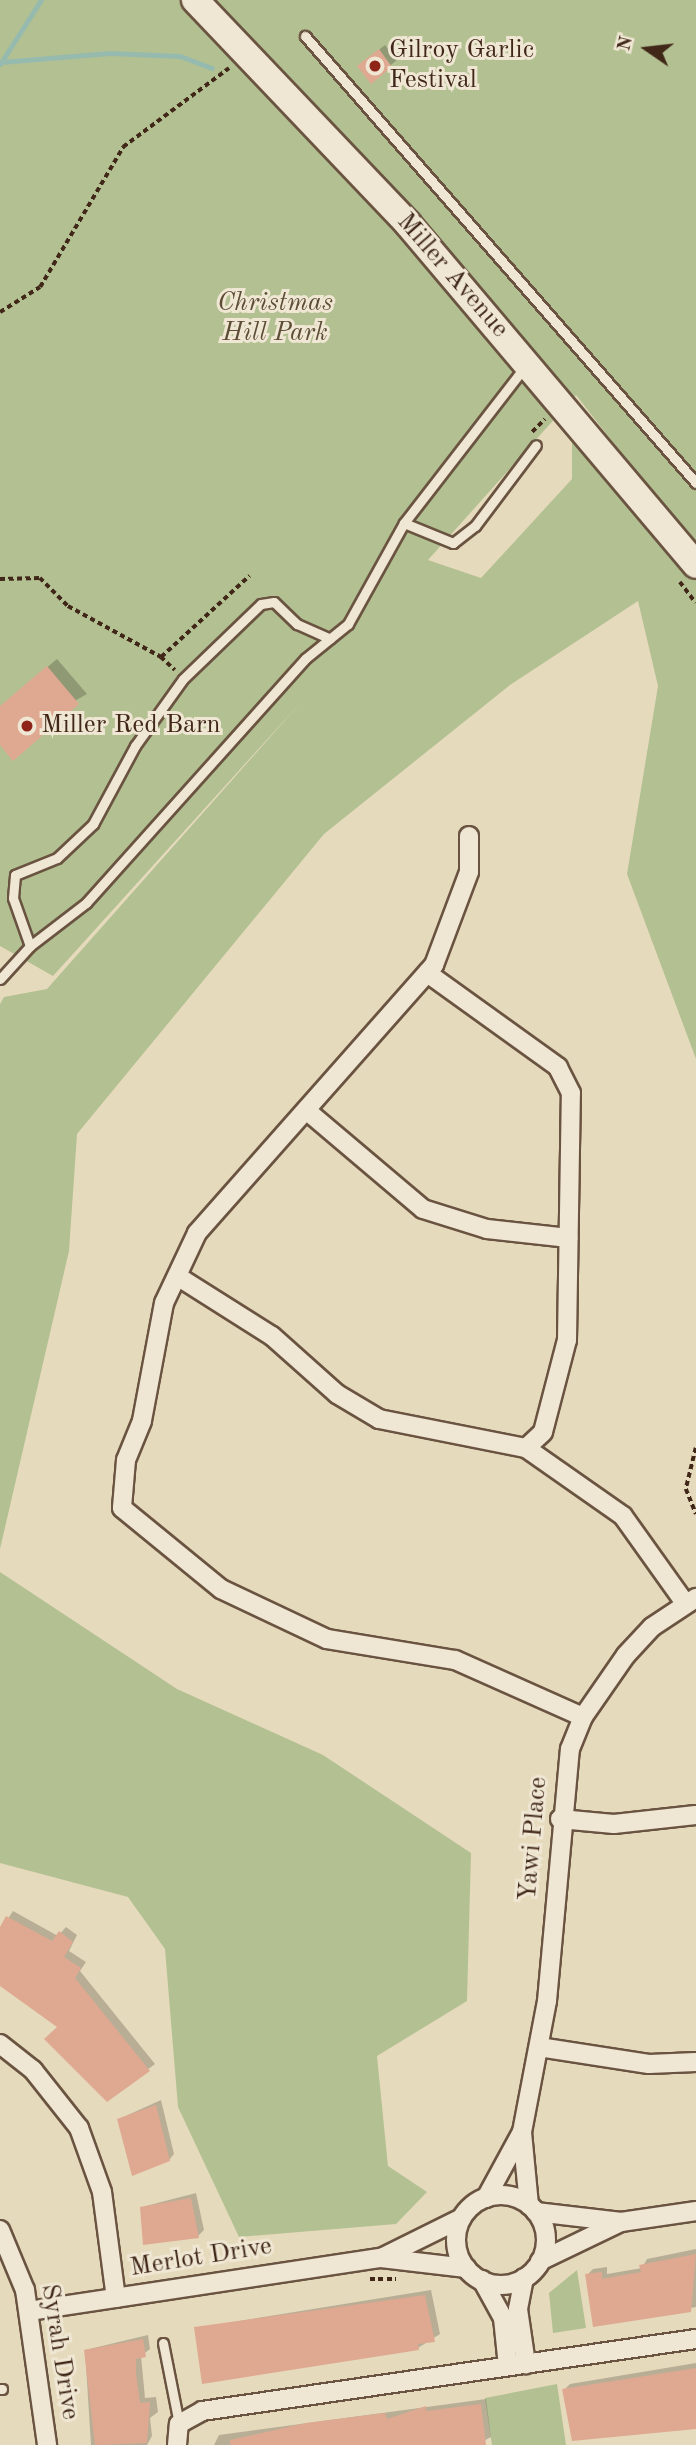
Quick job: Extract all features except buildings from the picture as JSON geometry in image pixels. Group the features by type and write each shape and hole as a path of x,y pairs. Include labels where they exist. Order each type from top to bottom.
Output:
{"street":[{"name":"Miller Avenue","path":"195,0 246,48 527,363 696,565"},
{"path":"468,836 469,872 426,973 197,1233 164,1303 142,1421 126,1460 122,1508 221,1588 327,1639 455,1660 583,1717"},
{"path":"426,973 558,1067 571,1093 567,1340 542,1432 526,1448"},
{"path":"306,1110 423,1209 487,1229 569,1238"},
{"path":"177,1276 272,1336 337,1394 379,1419 526,1448 623,1516 690,1601"},
{"name":"Yawi Place","path":"522,2132 539,2047 560,1819 570,1749 583,1717 626,1656 690,1601"},
{"path":"560,1819 614,1824 696,1815"},
{"path":"0,2044 33,2070 79,2128 102,2192 116,2298"},
{"path":"539,2047 649,2064 696,2062"},
{"path":"486,2198 522,2132"},
{"path":"522,2132 533,2209 545,2233 540,2260"},
{"path":"486,2198 505,2195 533,2209 621,2222 696,2211"},
{"name":"Merlot Drive","path":"380,2258 462,2218 486,2198"},
{"path":"462,2218 456,2241 466,2268 482,2280 503,2318 517,2365"},
{"path":"482,2280 506,2284 524,2278 540,2260 621,2222"},
{"name":"Syrah Drive","path":"0,2230 29,2311 47,2445"},
{"name":"Merlot Drive","path":"29,2311 380,2258 466,2268"},
{"path":"517,2365 518,2309 524,2278"},
{"path":"177,2445 179,2424 202,2411 696,2339"}],"lane":[{"path":"305,36 696,483"},
{"path":"0,979 30,946 86,903 330,639 348,624 404,523 527,363"},
{"path":"404,523 453,543 475,526 536,445"},
{"path":"30,946 13,898 15,875 57,858 93,824 135,746 183,679 261,604 274,602 297,624 330,639"},
{"path":"163,2343 179,2424"}],"path":[{"path":"0,312 40,287 123,147 234,65 246,48"},
{"path":"0,579 40,578 68,606 161,657 249,576"},
{"path":"696,1448 686,1489 696,1514"}],"green space":[{"name":"Christmas Hill Park","path":"0,0 696,0 696,549 576,395 428,560 481,578 572,479 572,432 681,568 696,563 696,1059 627,874 658,686 638,601 510,685 324,834 77,1134 69,1251 0,1549 0,1004 4,997 47,989 302,701 53,976 0,946"},
{"path":"0,1572 177,1689 323,1755 471,1853 467,2001 377,2056 388,2166 427,2192 396,2224 239,2237 178,2107 165,1949 128,1897 0,1863"},
{"path":"577,2270 586,2328 553,2333 549,2293"},
{"path":"557,2384 566,2445 492,2445 485,2398"}],"waterway":[{"path":"0,64 41,0"},
{"path":"1,62 110,53 180,56 212,68"}],"place":[{"name":"Gilroy Garlic Festival","path":"375,66"},
{"name":"Miller Red Barn","path":"27,726"}]}
